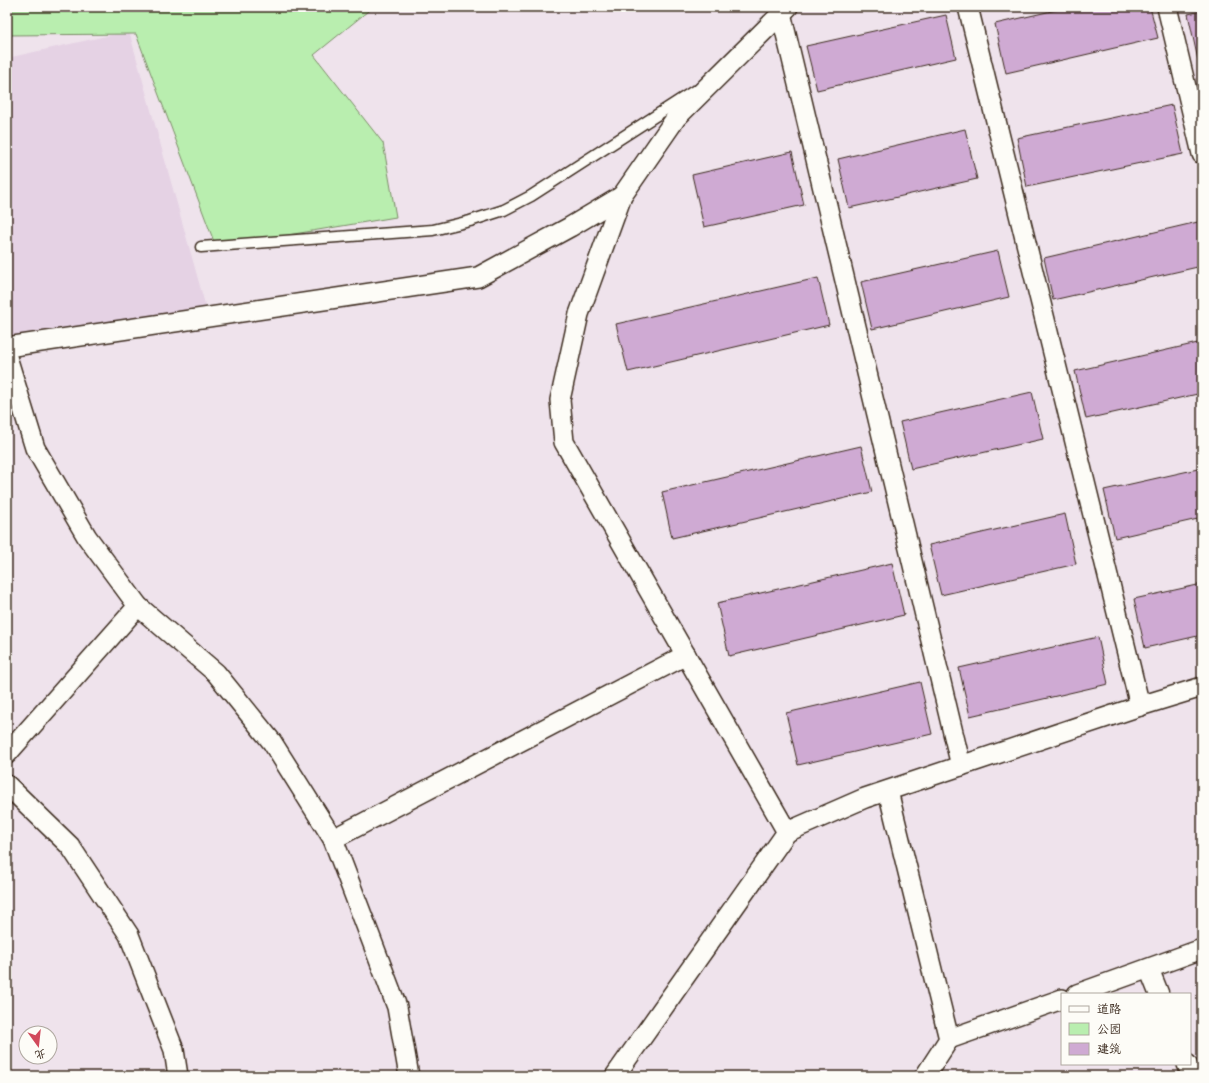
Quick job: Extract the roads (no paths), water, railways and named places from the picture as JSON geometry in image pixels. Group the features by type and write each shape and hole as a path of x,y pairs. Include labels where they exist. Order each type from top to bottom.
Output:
{"street":[{"path":"968,7 1140,706"},
{"path":"1167,7 1202,154"},
{"path":"784,10 961,766"},
{"path":"784,10 676,118 622,196 579,314 560,400 564,442 787,832"},
{"path":"7,347 478,277 570,227 622,196"},
{"path":"7,357 36,448 87,537 138,606 216,673 272,742 333,839 397,1007 409,1076"},
{"path":"7,754 138,606"},
{"path":"333,839 686,655"},
{"path":"615,1076 787,832 865,798 1140,706 1202,687"},
{"path":"7,785 70,846 129,935 174,1050 178,1076"},
{"path":"888,791 949,1039"},
{"path":"1080,993 1202,949"},
{"path":"1149,969 1159,993"},
{"path":"926,1076 949,1039 1061,999"},
{"path":"1187,1065 1192,1076"}],"lane":[{"path":"201,247 433,230 470,221 504,210 531,196 720,73"}]}
